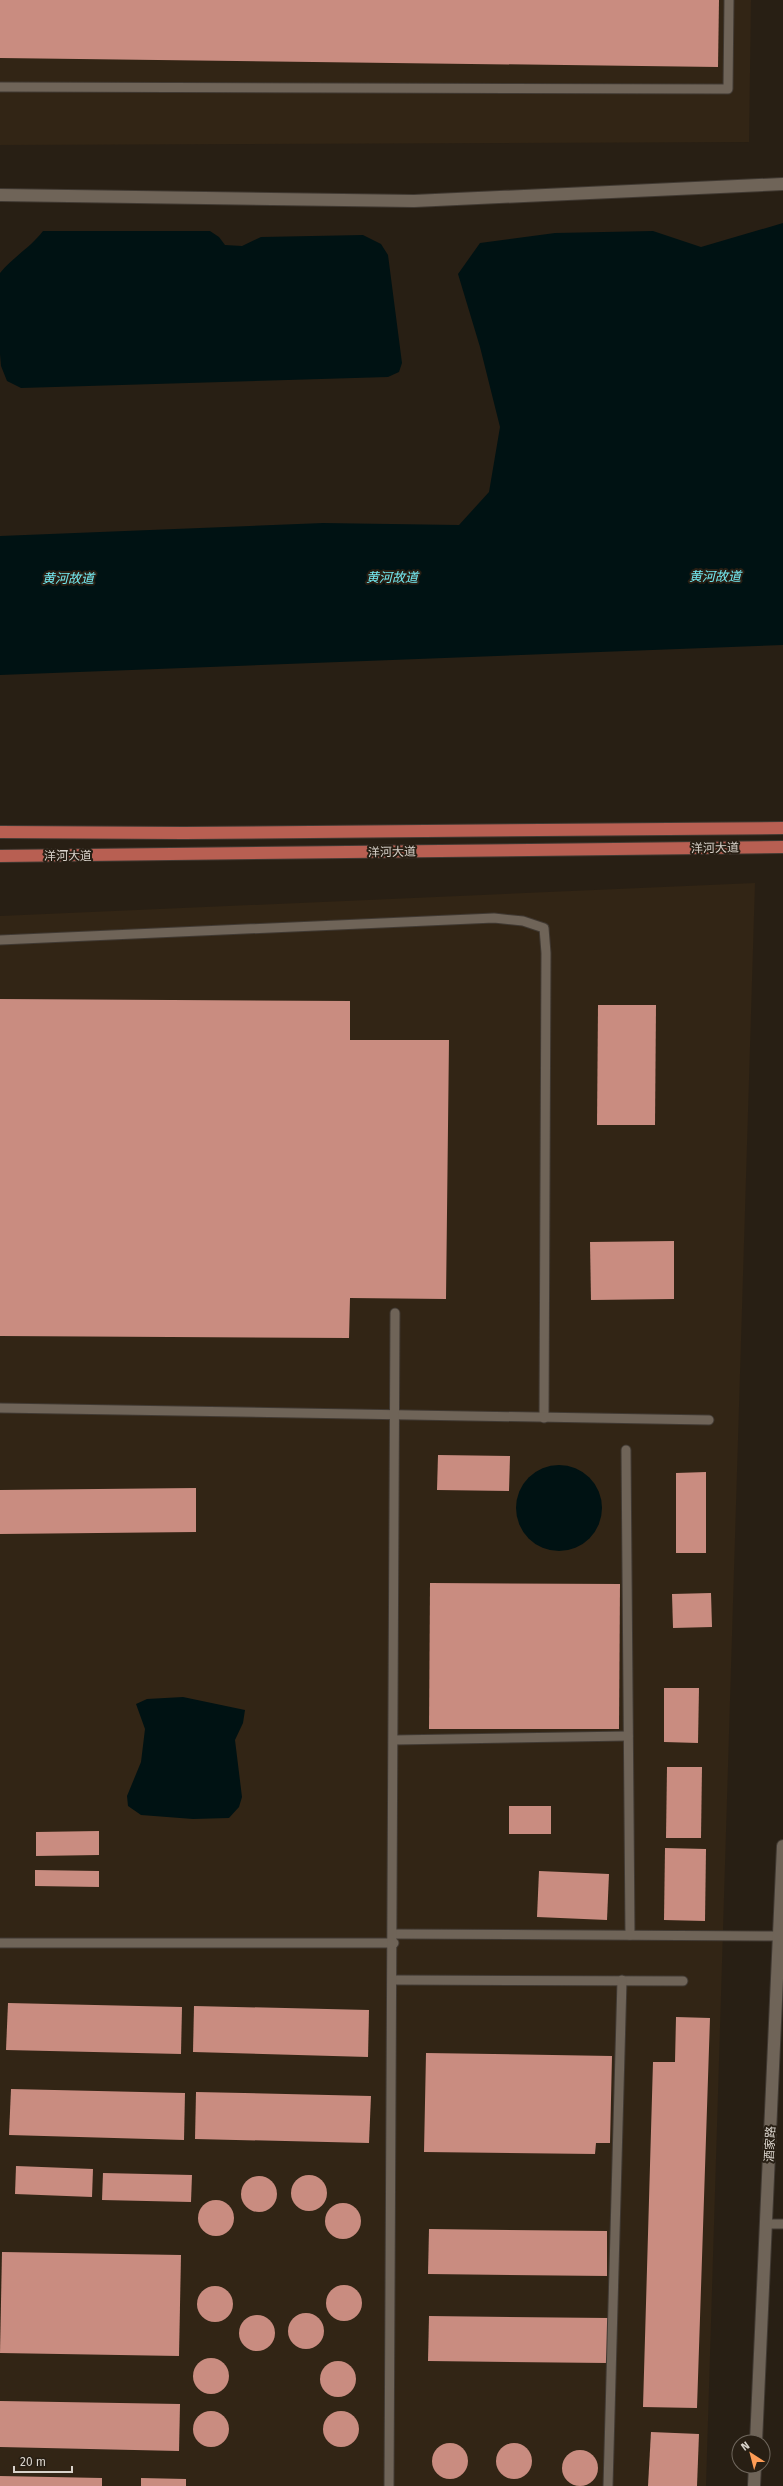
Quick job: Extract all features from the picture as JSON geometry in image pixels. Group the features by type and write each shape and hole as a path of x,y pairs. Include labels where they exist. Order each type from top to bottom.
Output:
{"main road":[{"name":"洋河大道","path":"0,832 200,833 783,828"},
{"name":"洋河大道","path":"0,856 783,847"}],"street":[{"path":"0,195 414,201 783,184"},
{"name":"酒家路","path":"756,2434 781,1930 783,1846"},
{"path":"754,2486 755,2474"}],"lane":[{"path":"0,87 728,89 730,0"},
{"path":"0,940 494,918 523,921 544,928 546,953 544,1418"},
{"path":"389,2486 394,1938 395,1313"},
{"path":"0,1408 709,1420"},
{"path":"626,1450 630,1935"},
{"path":"394,1740 628,1736"},
{"path":"0,1943 630,1935 781,1930"},
{"path":"393,1980 683,1981"},
{"path":"608,2486 622,1980"},
{"path":"766,2224 783,2224"}],"shaded area":[{"path":"0,0 751,0 749,142 0,145"},
{"path":"755,883 706,2486 0,2486 0,916"}],"water":[{"name":"黄河故道","path":"783,223 783,645 0,675 0,536 323,523 459,525 489,492 500,427 480,347 458,274 480,243 555,233 653,231 701,247"},
{"path":"43,231 210,231 219,237 225,245 242,246 261,237 363,235 381,244 388,255 402,363 399,372 388,377 21,388 7,381 1,366 0,273"},
{"path":"559,1465 576,1468 583,1472 595,1484 599,1491 602,1508 599,1525 595,1532 583,1544 576,1548 559,1551 542,1548 535,1544 523,1532 519,1525 516,1508 519,1491 523,1484 535,1472 542,1468"},
{"path":"183,1697 245,1710 243,1723 235,1740 242,1797 239,1807 229,1818 193,1819 141,1815 128,1806 127,1796 141,1762 145,1729 136,1704 147,1699"}],"building":[{"path":"0,0 719,0 718,67 0,58"},
{"path":"0,999 350,1001 350,1040 449,1040 446,1299 350,1298 349,1338 0,1336"},
{"path":"598,1005 656,1005 655,1125 597,1125"},
{"path":"674,1241 674,1299 591,1300 590,1242"},
{"path":"438,1455 510,1456 509,1491 437,1490"},
{"path":"706,1472 706,1553 676,1553 676,1473"},
{"path":"196,1488 196,1532 0,1534 0,1490"},
{"path":"430,1583 620,1584 619,1729 429,1729"},
{"path":"711,1593 712,1627 673,1628 672,1594"},
{"path":"664,1688 699,1688 698,1743 664,1742"},
{"path":"667,1767 702,1767 701,1838 666,1838"},
{"path":"509,1806 551,1806 551,1834 509,1834"},
{"path":"99,1831 99,1855 36,1856 36,1832"},
{"path":"665,1848 706,1849 705,1921 664,1920"},
{"path":"35,1870 99,1871 99,1887 35,1886"},
{"path":"539,1871 609,1874 607,1920 537,1917"},
{"path":"8,2003 182,2007 181,2054 6,2050"},
{"path":"194,2006 369,2010 368,2057 193,2052"},
{"path":"676,2017 710,2018 697,2408 643,2407 653,2062 675,2062"},
{"path":"426,2053 612,2056 610,2143 596,2143 595,2154 424,2152"},
{"path":"11,2089 185,2093 184,2140 9,2135"},
{"path":"196,2092 371,2096 369,2143 195,2139"},
{"path":"16,2166 93,2169 92,2197 15,2194"},
{"path":"103,2173 192,2175 191,2202 102,2200"},
{"path":"313,2175 322,2180 326,2186 326,2200 322,2206 313,2211 305,2211 296,2206 292,2200 291,2189 296,2180 302,2176"},
{"path":"263,2176 272,2181 276,2187 276,2201 272,2207 263,2212 255,2212 246,2207 242,2201 241,2190 246,2181 252,2177"},
{"path":"220,2200 229,2205 233,2211 233,2225 229,2231 220,2236 212,2236 203,2231 199,2225 198,2214 203,2205 209,2201"},
{"path":"347,2203 356,2208 360,2214 360,2228 356,2234 347,2239 339,2239 330,2234 326,2228 325,2217 330,2208 336,2204"},
{"path":"429,2229 607,2231 607,2276 428,2274"},
{"path":"2,2252 181,2255 179,2356 0,2353"},
{"path":"348,2285 357,2290 361,2296 361,2310 357,2316 348,2321 340,2321 331,2316 327,2310 326,2299 331,2290 337,2286"},
{"path":"219,2286 228,2291 232,2297 232,2311 228,2317 219,2322 211,2322 202,2317 198,2311 197,2300 202,2291 208,2287"},
{"path":"310,2313 319,2318 323,2324 323,2338 319,2344 310,2349 302,2349 293,2344 289,2338 288,2327 293,2318 299,2314"},
{"path":"261,2315 270,2320 274,2326 274,2340 270,2346 261,2351 253,2351 244,2346 240,2340 239,2329 244,2320 250,2316"},
{"path":"429,2316 608,2318 607,2363 428,2361"},
{"path":"215,2358 224,2363 228,2369 228,2383 224,2389 215,2394 207,2394 198,2389 194,2383 193,2372 198,2363 204,2359"},
{"path":"342,2361 351,2366 355,2372 355,2386 351,2392 342,2397 334,2397 325,2392 321,2386 320,2375 325,2366 331,2362"},
{"path":"0,2401 180,2404 179,2451 0,2447"},
{"path":"215,2411 224,2416 228,2422 228,2436 224,2442 215,2447 207,2447 198,2442 194,2436 193,2425 198,2416 204,2412"},
{"path":"345,2411 354,2416 358,2422 358,2436 354,2442 345,2447 337,2447 328,2442 324,2436 323,2425 328,2416 334,2412"},
{"path":"651,2432 699,2434 697,2486 648,2486"},
{"path":"454,2443 463,2448 467,2454 467,2468 463,2474 454,2479 446,2479 437,2474 433,2468 432,2457 437,2448 443,2444"},
{"path":"518,2443 527,2448 531,2454 531,2468 527,2474 518,2479 510,2479 501,2474 497,2468 496,2457 501,2448 507,2444"},
{"path":"584,2450 593,2455 597,2461 597,2475 593,2481 584,2486 576,2486 567,2481 563,2475 562,2464 567,2455 573,2451"},
{"path":"0,2476 102,2478 102,2486 0,2486"},
{"path":"141,2478 186,2479 186,2486 141,2486"}]}
